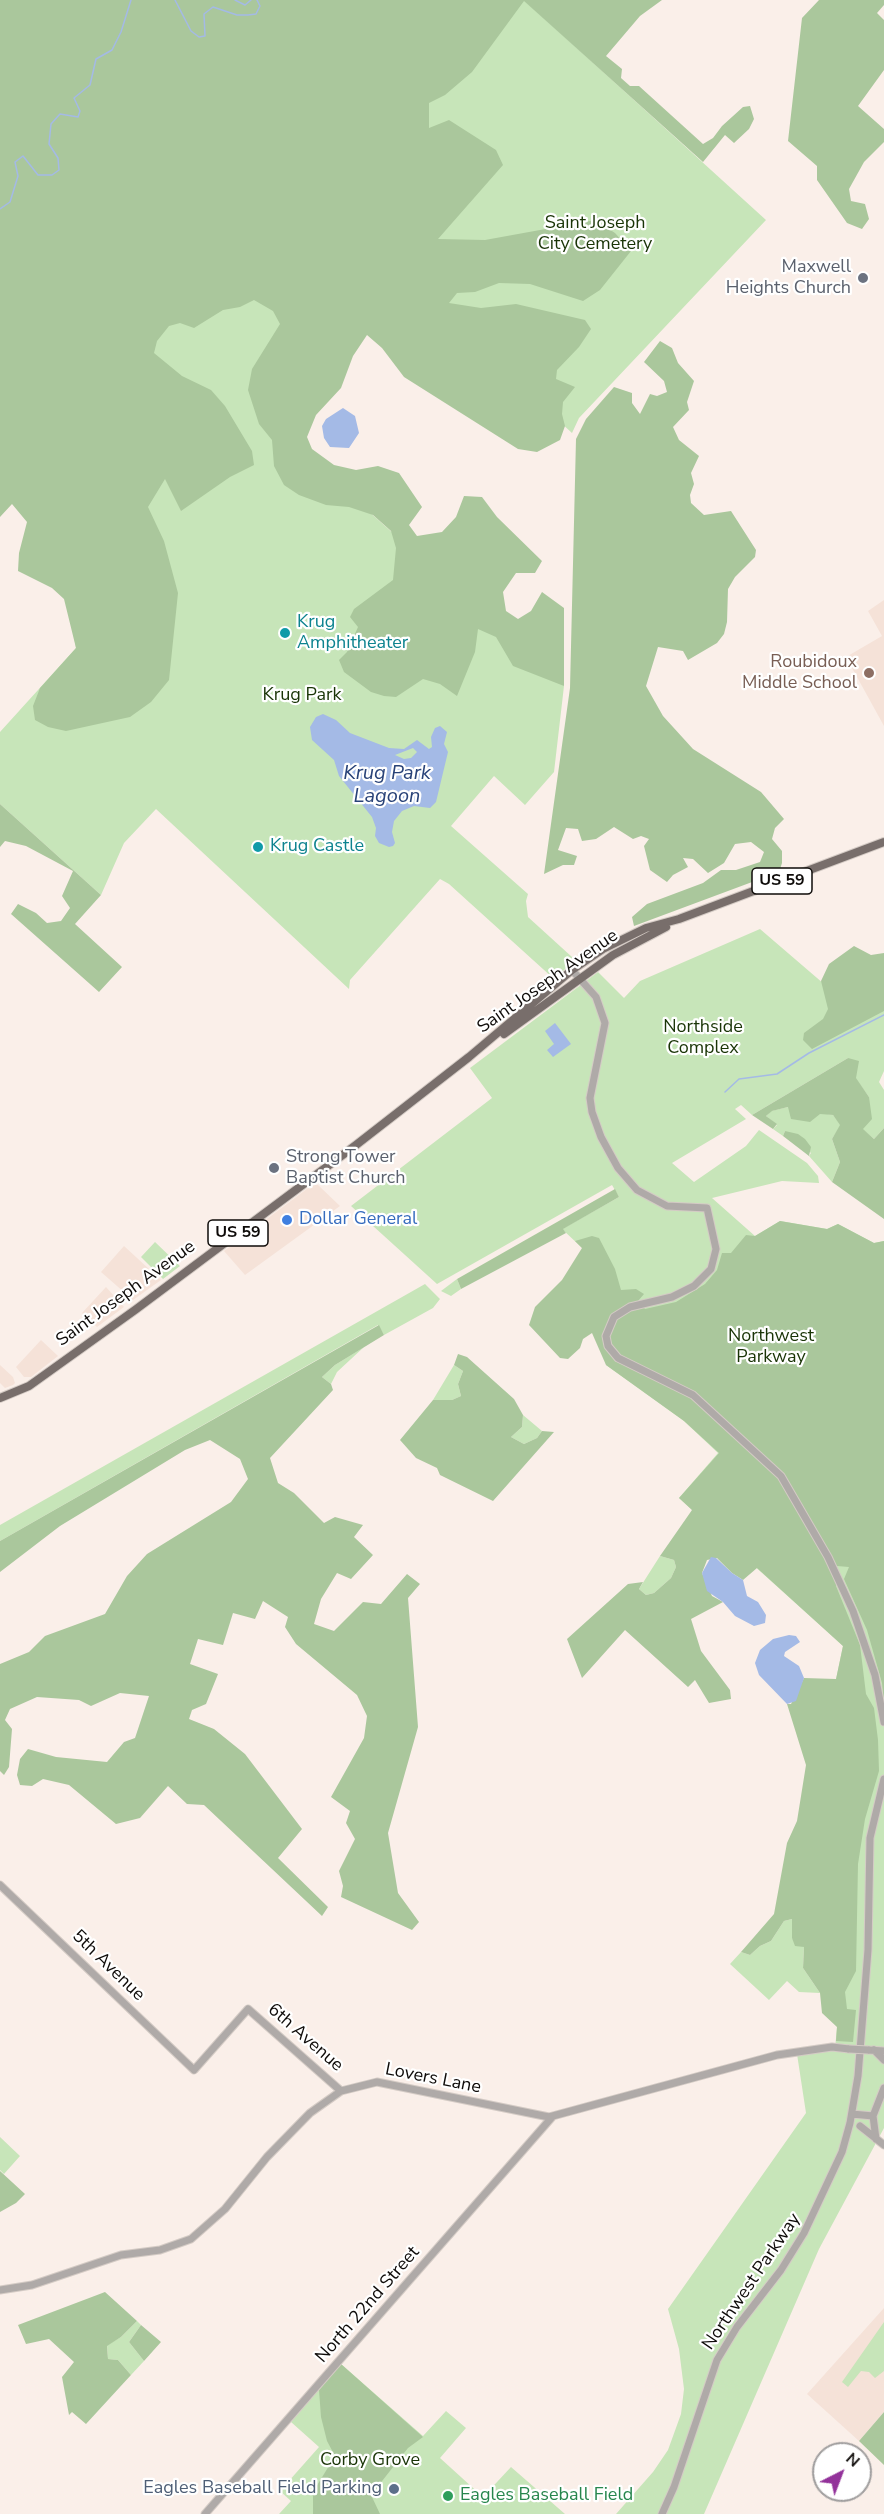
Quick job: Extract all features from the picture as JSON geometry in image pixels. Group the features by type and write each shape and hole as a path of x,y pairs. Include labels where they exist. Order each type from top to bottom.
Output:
{"main road":[{"name":"Saint Joseph Avenue","path":"469,1057 572,970 630,934 679,920 884,842"},
{"name":"Saint Joseph Avenue","path":"0,1398 29,1386 127,1316 469,1057 613,955 679,920"}],"street":[{"path":"572,970 596,997 605,1023 590,1098 592,1112 601,1137 618,1168 637,1190 667,1206 688,1209 707,1208 716,1249 711,1269 694,1286 672,1297 630,1307 614,1317 606,1336 608,1346 618,1358 693,1395 781,1476 828,1557 853,1611 875,1675 884,1722"},
{"name":"Northwest Parkway","path":"662,2514 674,2487 717,2360 737,2327 781,2270 810,2223 837,2166 850,2123 858,2076 868,1950 870,1838 884,1779"},
{"name":"5th Avenue","path":"0,1885 194,2070 248,2008"},
{"name":"6th Avenue","path":"248,2008 341,2091"},
{"name":"Lovers Lane","path":"0,2290 32,2285 121,2255 160,2250 191,2240 225,2209 267,2157 310,2113 341,2091 377,2082 541,2117 554,2116 777,2055 832,2047 884,2051"},
{"path":"871,2050 884,2060"},
{"path":"876,2139 873,2120 884,2088"},
{"path":"852,2114 873,2120"},
{"name":"North 22nd Street","path":"205,2514 554,2116"},
{"path":"860,2126 873,2120"},
{"path":"850,2123 860,2126 884,2145"}],"shaded area":[{"name":"Roubidoux Middle School","path":"884,600 884,726 846,657 882,636 868,611"},
{"path":"312,1185 318,1185 340,1206 245,1275 224,1251"},
{"path":"124,1246 161,1280 133,1300 101,1272"},
{"path":"106,1287 124,1307 97,1327 82,1313"},
{"path":"41,1340 58,1356 31,1377 24,1377 16,1367"},
{"path":"0,1365 13,1377 15,1383 13,1385 5,1388 0,1383"},
{"path":"884,2308 884,2412 859,2441 807,2394"}],"green space":[{"name":"Saint Joseph City Cemetery","path":"0,0 662,0 640,16 606,56 622,69 621,78 630,86 639,86 703,144 713,138 722,126 743,107 750,106 754,119 749,129 734,143 725,135 703,162 524,1 472,72 445,95 429,103 429,128 449,120 496,150 503,165 438,239 485,240 595,220 615,233 631,251 600,290 583,301 530,284 499,283 475,292 457,293 449,303 481,308 516,304 585,320 591,329 579,347 557,370 556,379 575,387 563,402 562,414 565,426 560,440 537,452 518,449 404,377 382,348 367,335 353,356 341,388 316,415 307,437 312,449 334,465 356,470 378,466 399,473 422,507 409,525 417,536 442,532 456,517 464,496 482,497 497,517 542,561 535,573 516,573 503,592 506,611 518,619 531,611 542,592 564,608 564,686 513,666 496,637 478,629 475,652 457,696 440,684 423,679 396,697 384,696 371,692 344,672 339,660 347,652 358,627 350,617 354,609 393,580 396,548 391,531 373,515 349,507 326,505 299,495 284,485 274,466 272,440 259,424 248,390 252,369 280,324 273,311 254,300 240,307 223,310 194,328 180,323 169,326 157,341 154,353 182,376 211,390 225,406 252,451 254,465 230,477 181,511 165,479 148,507 164,541 178,593 169,680 151,702 130,717 66,731 48,727 35,720 33,706 40,688 76,648 64,599 52,588 18,571 19,553 27,522 12,504 0,517"},
{"name":"Krug Park","path":"524,0 766,220 579,418 572,433 403,277 272,425 564,686 554,772 525,805 494,776 451,826 528,894 526,901 528,917 572,957 573,962 554,979 449,884 440,879 350,980 349,989 156,809 124,843 101,895 0,804 0,732 76,648 0,207"},
{"path":"819,0 884,0 884,5 877,13 884,20 884,70 858,106 884,129 884,142 864,162 849,189 851,201 865,204 869,219 862,229 847,223 817,180 817,166 788,141 802,18"},
{"path":"660,341 672,348 678,363 694,381 687,402 689,410 673,427 679,440 699,456 691,473 694,484 690,495 691,503 704,515 731,511 756,550 755,557 735,577 728,589 727,622 724,634 717,643 688,660 683,651 658,647 646,686 663,716 693,749 761,792 784,819 775,828 772,839 782,851 779,872 634,926 632,917 647,904 703,883 721,870 736,870 760,862 764,852 751,842 735,844 724,863 708,873 693,859 683,858 688,867 673,875 667,882 650,870 644,846 649,839 641,836 633,839 614,827 596,839 582,841 578,829 566,828 558,850 577,856 574,865 563,865 544,874 570,688 576,439 586,419 614,387 632,393 632,403 640,414 650,394 657,396 667,392 664,381 644,362"},
{"path":"0,804 101,895 75,924 122,967 99,992 11,914 18,904 36,913 47,923 61,921 70,908 62,896 73,871 26,846 5,841 0,847"},
{"name":"Northwest Parkway","path":"760,929 831,990 884,967 884,1071 879,1082 884,1090 884,1128 874,1139 862,1129 869,1097 855,1078 848,1058 752,1115 741,1105 735,1109 746,1119 672,1163 694,1182 746,1146 759,1130 807,1163 818,1176 819,1183 782,1181 712,1198 755,1236 780,1221 827,1229 838,1224 874,1243 884,1241 884,2128 819,2249 704,2514 616,2514 653,2472 668,2450 681,2414 684,2389 679,2349 668,2309 806,2113 797,2054 835,2049 837,2027 802,1844 843,1646 679,1498 718,1453 684,1421 606,1365 597,1262 562,1229 619,1197 612,1185 437,1284 351,1206 492,1098 470,1068 598,972 624,998 640,981"},
{"path":"854,946 871,955 884,953 884,1011 812,1049 803,1040 804,1033 823,1019 828,1009 821,981 829,964"},
{"path":"848,1058 859,1061 856,1078 869,1097 872,1119 863,1129 874,1139 884,1128 884,1219 832,1182 840,1162 832,1139 840,1125 833,1115 820,1114 810,1122 791,1119 788,1107 772,1111 766,1116 777,1124 773,1129 752,1115"},
{"path":"788,1107 833,1115 841,1125 832,1139 840,1162 832,1182 809,1156 811,1153 785,1131 783,1136 773,1129 777,1125 766,1116 771,1111"},
{"path":"785,1131 798,1134 805,1139 811,1147 809,1156 783,1136"},
{"path":"615,1189 619,1197 563,1229 566,1233 461,1289 457,1279"},
{"path":"780,1221 827,1229 838,1224 874,1243 884,1241 884,1704 882,1683 867,1630 844,1579 849,1567 837,1566 836,1586 860,1645 866,1694 874,1708 878,1740 879,1771 865,1819 858,1864 856,1971 845,1992 847,2009 856,2010 853,2042 836,2041 837,2027 822,2013 820,1993 803,1968 804,1947 795,1946 792,1938 792,1919 784,1921 771,1941 760,1946 750,1955 741,1952 774,1914 787,1843 797,1821 806,1765 787,1704 791,1704 804,1678 836,1679 843,1646 757,1568 743,1580 717,1558 707,1560 702,1573 712,1596 723,1602 691,1619 701,1651 730,1690 731,1699 709,1703 695,1680 688,1687 625,1630 582,1678 567,1639 628,1584 643,1582 639,1589 646,1595 654,1593 671,1578 676,1567 674,1560 660,1556 692,1510 679,1498 719,1453 684,1421 606,1365 592,1333 583,1339 580,1348 568,1359 560,1358 529,1325 535,1307 562,1280 582,1248 575,1241 592,1236 599,1238 615,1269 621,1290 636,1289 644,1294 638,1301 645,1309 676,1302 705,1284 717,1270 722,1253 731,1253 746,1235 755,1236"},
{"path":"155,1242 180,1266 163,1279 141,1257"},
{"path":"457,1279 461,1289 451,1296 441,1291"},
{"path":"425,1284 440,1299 433,1308 384,1335 378,1325 0,1541 0,1525"},
{"path":"379,1325 384,1335 335,1365 322,1377 331,1384 333,1390 270,1458 278,1483 294,1493 324,1523 335,1517 363,1525 354,1537 373,1555 351,1579 337,1573 321,1599 314,1624 334,1631 363,1602 381,1604 407,1574 420,1584 408,1598 418,1727 388,1833 398,1893 419,1922 412,1930 341,1897 343,1886 339,1871 355,1839 346,1823 350,1811 331,1797 364,1738 367,1716 357,1695 296,1644 285,1627 288,1617 263,1601 255,1619 233,1613 223,1645 198,1639 190,1664 218,1674 206,1704 192,1710 189,1719 214,1729 245,1754 302,1829 278,1858 328,1907 322,1916 204,1805 187,1804 168,1786 140,1818 116,1824 69,1785 43,1779 32,1786 20,1785 17,1775 20,1759 28,1749 56,1757 107,1762 124,1742 135,1738 149,1696 120,1693 91,1706 79,1700 37,1697 10,1709 5,1720 12,1729 9,1767 4,1775 0,1771 0,1664 29,1652 45,1636 105,1614 127,1576 147,1554 231,1502 248,1479 240,1459 210,1440 185,1450 60,1526 0,1572 0,1541"},
{"path":"364,1347 337,1372 331,1384 322,1377 335,1365"},
{"path":"458,1354 467,1357 514,1399 523,1415 522,1427 511,1437 524,1444 537,1438 542,1431 554,1432 493,1501 440,1475 437,1468 416,1458 400,1440 433,1400 452,1400 461,1396 458,1384 463,1371 454,1365"},
{"path":"454,1365 463,1371 458,1384 461,1396 452,1400 433,1400"},
{"path":"523,1415 542,1431 537,1438 524,1444 511,1437 522,1427"},
{"path":"660,1556 674,1560 676,1567 671,1578 654,1593 646,1595 639,1589"},
{"path":"792,1919 792,1938 804,1947 803,1968 820,1993 799,1992 787,1981 769,2000 730,1964 741,1952 750,1955 760,1946 771,1941 784,1921"},
{"path":"0,2137 20,2156 4,2174 0,2170"},
{"path":"0,2171 25,2194 16,2203 0,2212"},
{"path":"105,2292 137,2321 121,2337 107,2346 108,2359 118,2360 131,2375 86,2424 72,2412 69,2415 62,2377 74,2362 49,2339 26,2344 18,2325"},
{"path":"137,2321 141,2325 129,2342 144,2361 131,2375 118,2360 108,2359 107,2345 121,2337"},
{"path":"884,2322 884,2371 875,2378 869,2372 861,2371 848,2387 842,2382"},
{"path":"141,2325 161,2342 144,2361 129,2342"},
{"name":"Corby Grove","path":"341,2364 423,2436 446,2411 466,2428 440,2458 483,2497 511,2467 565,2514 279,2514 291,2501 280,2491 319,2447 291,2422"},
{"path":"341,2364 423,2437 408,2448 375,2490 372,2497 380,2514 313,2514 313,2492 335,2456 327,2441 321,2417 319,2390"},
{"path":"884,2412 884,2465 872,2453 872,2442 859,2441"}],"water":[{"path":"343,408 355,416 359,433 349,448 330,447 324,438 322,426 326,419"},
{"name":"Krug Park Lagoon","path":"323,714 336,720 350,733 389,748 404,749 417,740 429,749 432,747 431,737 435,728 440,726 447,732 444,744 448,752 436,802 430,808 414,806 402,811 394,821 392,832 395,843 393,846 389,847 379,843 375,836 376,828 372,817 339,776 334,760 312,740 310,727 316,717","holes":["413,748 417,752 411,758 404,759 395,755"]},
{"path":"555,1023 571,1044 553,1057 547,1050 554,1044 545,1031"},
{"path":"711,1557 716,1558 743,1580 747,1596 758,1602 766,1615 765,1623 754,1626 735,1616 723,1602 707,1591 702,1573"},
{"path":"789,1635 796,1636 800,1642 785,1652 784,1656 799,1666 804,1678 796,1701 787,1704 759,1675 755,1663 760,1650 773,1639"}],"waterway":[{"path":"0,209 10,202 18,176 15,162 23,156 38,175 52,175 59,170 58,158 49,144 51,124 60,114 78,117 80,111 74,98 90,85 96,59 112,50 121,32 131,0"},
{"path":"175,0 191,31 199,37 205,36 204,14 213,7 237,15 256,14 260,6 257,0"},
{"path":"235,0 245,5 251,0"},
{"path":"725,1092 739,1079 777,1074 809,1053 884,1015"}],"place":[{"name":"Maxwell Heights Church","path":"863,278"},
{"name":"Krug Amphitheater","path":"285,633"},
{"name":"Roubidoux Middle School","path":"869,673"},
{"name":"Krug Castle","path":"258,847"},
{"name":"Strong Tower Baptist Church","path":"274,1168"},
{"name":"Dollar General","path":"287,1220"},
{"name":"Eagles Baseball Field Parking","path":"394,2489"},
{"name":"Eagles Baseball Field","path":"448,2496"}],"park label":[{"name":"Northside Complex","path":"703,1038"}]}
